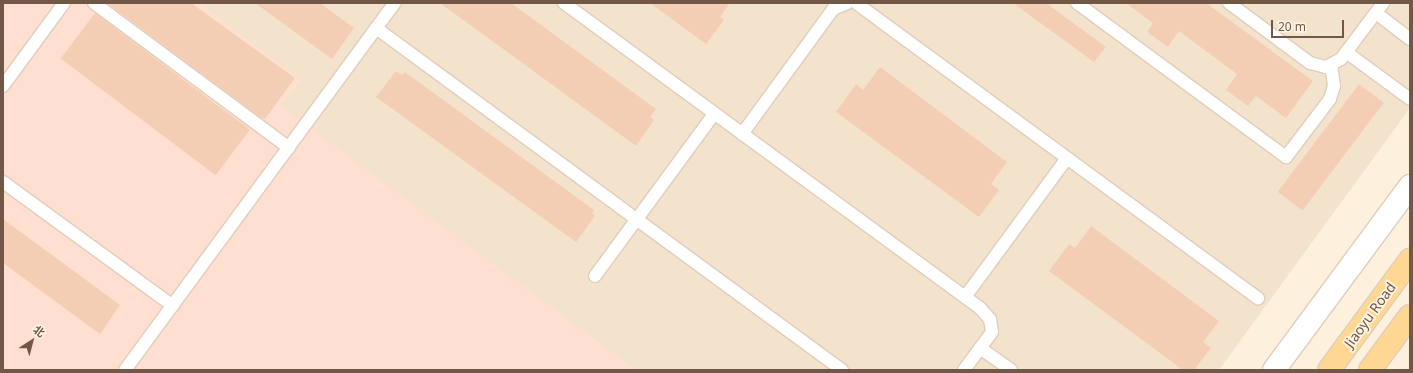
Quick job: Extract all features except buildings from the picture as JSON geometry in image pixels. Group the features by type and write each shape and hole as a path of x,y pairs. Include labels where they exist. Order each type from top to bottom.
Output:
{"main road":[{"name":"Jiaoyu Road","path":"1329,370 1410,260"},
{"path":"1370,370 1410,316"}],"street":[{"path":"1274,370 1410,186"}],"lane":[{"path":"3,86 64,3"},
{"path":"94,3 288,148"},
{"path":"125,370 395,3"},
{"path":"564,3 965,297 990,319 992,332 964,370"},
{"path":"742,134 833,9 847,3"},
{"path":"856,3 1258,298"},
{"path":"1078,3 1286,157 1330,99 1334,86 1331,65"},
{"path":"1229,3 1310,63 1326,67 1341,60 1383,3"},
{"path":"1376,13 1410,39"},
{"path":"376,28 842,370"},
{"path":"1346,52 1410,99"},
{"path":"595,276 714,114"},
{"path":"965,297 1067,158"},
{"path":"3,182 173,306"},
{"path":"980,348 1011,370"}],"shaded area":[{"path":"3,3 198,3 300,79 281,106 635,370 3,370"},
{"path":"198,3 1410,3 1410,108 1219,370 635,370 280,106 300,80"}]}
